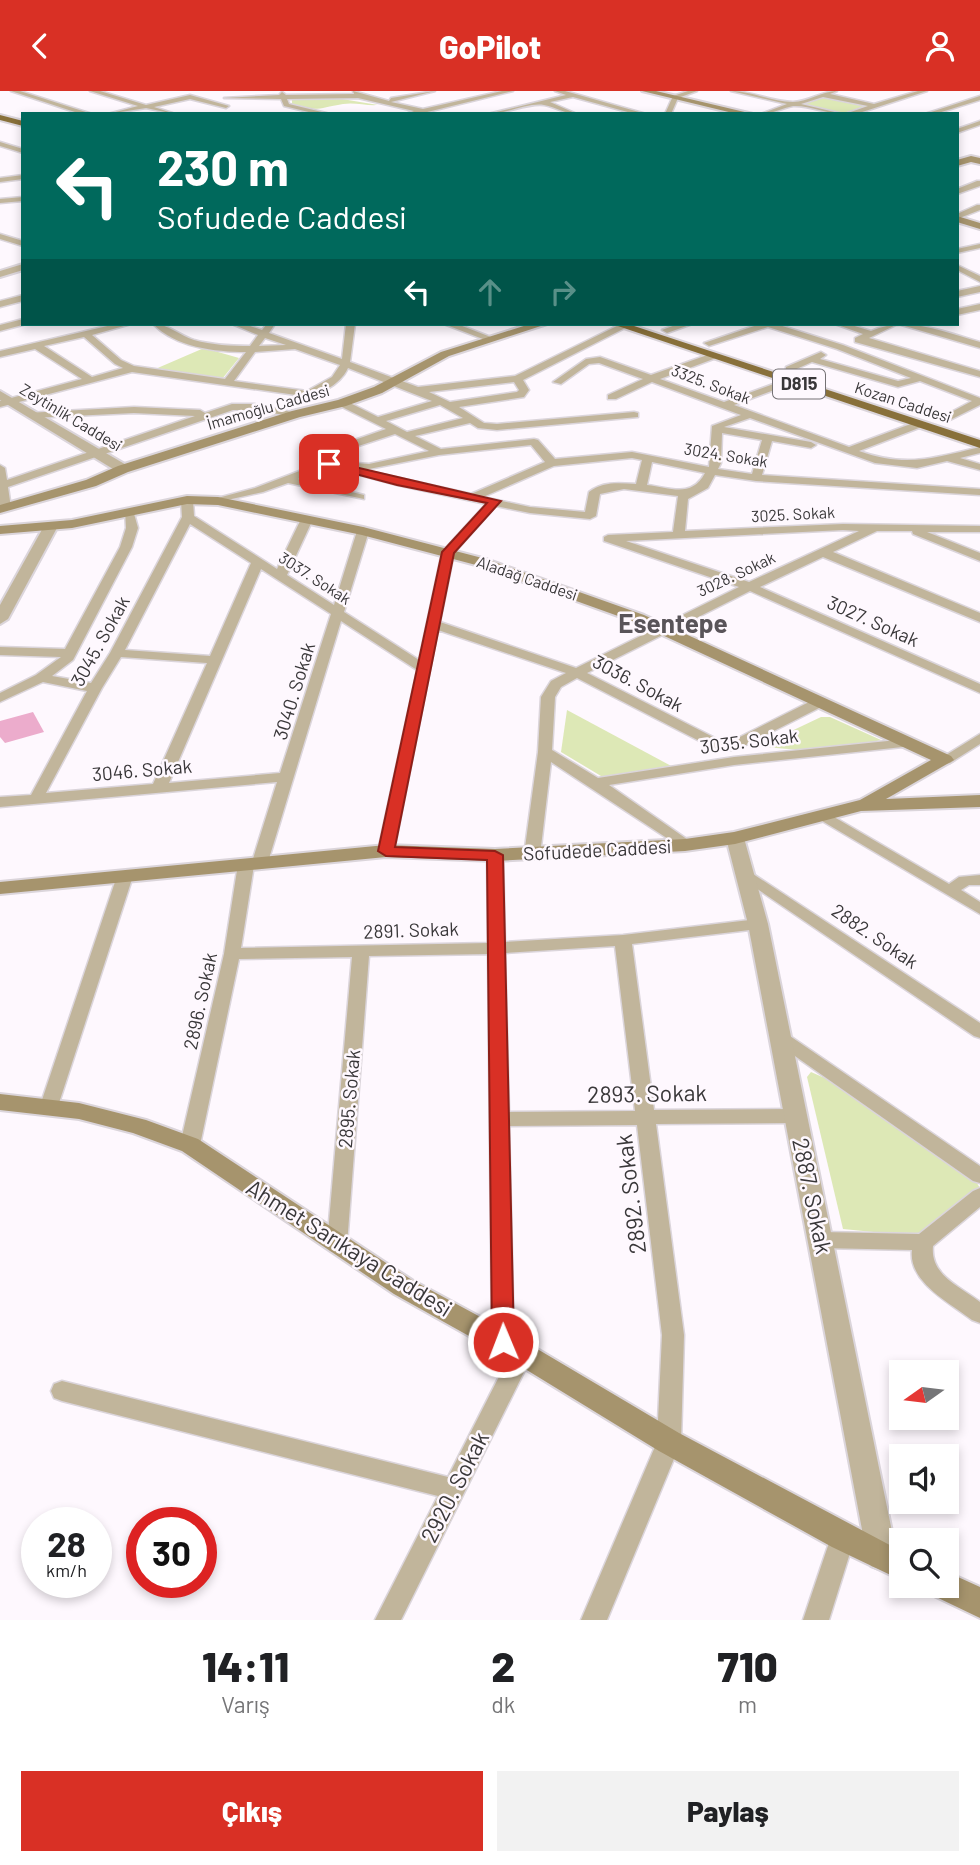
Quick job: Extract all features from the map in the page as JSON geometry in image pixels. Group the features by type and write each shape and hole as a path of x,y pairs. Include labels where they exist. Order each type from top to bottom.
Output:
{"highway":[{"path":"0,117 21,123"},
{"path":"0,125 21,131"},
{"name":"Kozan Caddesi","path":"625,326 969,426"},
{"name":"Kozan Caddesi","path":"655,326 711,350"},
{"name":"Kozan Caddesi","path":"790,375 980,444"}],"main road":[{"path":"646,91 740,112"},
{"path":"959,219 977,225"},
{"name":"İmamoğlu Caddesi","path":"3,509 91,483 123,469 296,414 315,412 342,403 392,383 445,354 534,326"},
{"path":"91,483 106,482 306,418 315,412"},
{"name":"Aladağ Caddesi","path":"0,530 51,526 187,500 218,501 363,531 448,552 663,628 944,760"},
{"path":"860,805 944,760"},
{"name":"Sofudede Caddesi","path":"0,888 386,851 532,855 685,845 735,838 860,805 980,801"},
{"name":"Ahmet Sarıkaya Caddesi","path":"0,1102 49,1106 138,1126 190,1145 403,1287 512,1348 669,1442 889,1560"},
{"path":"959,1593 980,1603"}],"street":[{"path":"14,91 81,112"},
{"path":"93,91 166,112"},
{"path":"170,91 226,106 232,112"},
{"path":"385,101 428,91"},
{"path":"416,112 510,91"},
{"path":"558,91 635,112"},
{"path":"669,112 675,97 694,91"},
{"path":"734,91 831,112"},
{"path":"752,95 763,91"},
{"path":"771,112 822,95 856,91"},
{"path":"855,112 924,91"},
{"path":"967,91 980,95"},
{"path":"226,106 227,94 357,93 433,112"},
{"path":"282,94 286,105 318,112"},
{"path":"836,94 875,106"},
{"path":"506,112 574,95"},
{"path":"933,112 980,95"},
{"path":"120,112 190,97"},
{"path":"543,102 568,112"},
{"path":"959,130 980,123"},
{"path":"959,131 980,136"},
{"path":"0,144 21,140"},
{"path":"0,144 21,150"},
{"path":"0,180 21,177"},
{"path":"959,191 980,183"},
{"path":"2,200 21,199"},
{"path":"959,217 980,207"},
{"path":"959,227 977,225"},
{"path":"0,236 21,243"},
{"path":"959,251 980,246"},
{"path":"0,274 21,268"},
{"path":"960,271 980,269"},
{"path":"960,271 980,279"},
{"path":"959,294 980,289"},
{"path":"0,304 21,299"},
{"path":"961,311 980,307"},
{"path":"961,311 980,315"},
{"path":"0,328 21,323"},
{"path":"0,354 117,326"},
{"path":"160,326 207,346 252,350 300,348"},
{"path":"241,326 417,390 514,443"},
{"path":"227,384 269,326"},
{"path":"271,409 335,382 346,366 351,326"},
{"path":"455,326 491,339"},
{"path":"417,390 517,379 619,326"},
{"path":"667,330 680,326"},
{"path":"612,397 764,326"},
{"path":"774,326 840,347 980,401 946,419"},
{"path":"845,326 871,334"},
{"path":"725,405 790,375 811,359 889,326"},
{"path":"911,326 980,345"},
{"path":"86,334 118,362 132,369 308,394"},
{"path":"860,339 980,374"},
{"path":"37,346 90,380"},
{"path":"811,359 898,384 921,378"},
{"name":"3325. Sokak","path":"558,382 593,360 606,362 875,460 902,465 930,464 980,450"},
{"path":"3,400 132,369"},
{"path":"377,421 445,403 520,395 524,390 517,379"},
{"name":"Zeytinlik Caddesi","path":"3,400 123,469"},
{"path":"342,403 439,452"},
{"path":"2,485 239,406 296,414"},
{"path":"31,415 134,410 209,414"},
{"path":"489,427 634,415"},
{"path":"329,464 397,482 546,512 590,516 597,488 641,488 685,494 704,486 717,458 719,424 750,415"},
{"path":"406,435 472,419"},
{"path":"718,429 848,451 920,424"},
{"path":"329,464 327,454 330,452 395,430"},
{"path":"757,478 768,438"},
{"path":"218,501 329,464 369,467 439,452 534,442 552,463"},
{"name":"3024. Sokak","path":"475,496 552,463 632,455 757,478 980,492"},
{"path":"641,488 648,457"},
{"path":"951,459 980,467"},
{"path":"0,468 3,509"},
{"path":"287,480 360,497"},
{"path":"679,535 681,503 685,494"},
{"path":"187,500 188,517"},
{"path":"386,851 448,552 495,501"},
{"path":"0,698 41,678 59,666 70,653 126,547 132,528 129,512"},
{"name":"3037. Sokak","path":"188,517 423,668"},
{"name":"3045. Sokak","path":"36,799 188,517"},
{"path":"280,576 307,519"},
{"path":"0,619 51,526"},
{"name":"3025. Sokak","path":"608,539 874,527 980,529"},
{"name":"3028. Sokak","path":"532,855 545,752 548,697 551,689 561,679 874,527"},
{"path":"908,528 980,557"},
{"name":"3040. Sokak","path":"253,863 287,777 363,531"},
{"name":"3027. Sokak","path":"608,539 751,587 980,689"},
{"path":"823,552 980,618"},
{"path":"159,788 258,562"},
{"name":"3036. Sokak","path":"433,624 575,672 718,745 739,743 820,702"},
{"path":"0,650 70,653"},
{"path":"117,653 215,660"},
{"path":"41,678 96,688"},
{"path":"944,760 977,742"},
{"name":"3035. Sokak","path":"596,783 734,761 907,743"},
{"path":"545,752 596,783 685,845"},
{"name":"3046. Sokak","path":"0,802 287,777"},
{"path":"822,815 980,909"},
{"name":"2887. Sokak","path":"735,838 758,924 795,1116 889,1547"},
{"path":"495,855 499,1119 512,1348"},
{"name":"2896. Sokak","path":"190,1145 253,863"},
{"name":"2882. Sokak","path":"747,875 980,1032"},
{"path":"49,1106 125,876"},
{"path":"949,891 965,880 980,880"},
{"name":"2891. Sokak","path":"232,954 496,948 623,940 758,924"},
{"name":"2892. Sokak","path":"623,940 673,1335 669,1442"},
{"name":"2895. Sokak","path":"337,1245 361,953"},
{"path":"781,1038 980,1175"},
{"name":"2893. Sokak","path":"499,1119 795,1116"},
{"path":"822,1240 923,1242 980,1196"},
{"path":"923,1242 921,1260 931,1276 980,1314"},
{"name":"2920. Sokak","path":"388,1620 454,1489 512,1348"},
{"path":"62,1391 454,1489"},
{"path":"594,1620 669,1442"},
{"path":"816,1620 843,1537"}],"green space":[{"path":"824,97 868,105 839,112 802,105"},
{"path":"292,99 342,99 378,105 347,104 313,109 292,105"},
{"path":"204,348 239,358 222,379 153,370"},
{"path":"567,710 675,768 606,779 561,752"},
{"path":"821,717 830,717 881,740 821,749 760,746"},
{"path":"811,1072 827,1079 975,1180 980,1188 924,1237 843,1229 807,1077"}],"building":[{"path":"33,712 44,732 5,743 0,737 0,721"}],"district":[{"name":"Esentepe","path":"673,624"}],"route":[{"path":"329,464 397,482 495,501 448,552 386,851 495,855 503,1342"}]}
